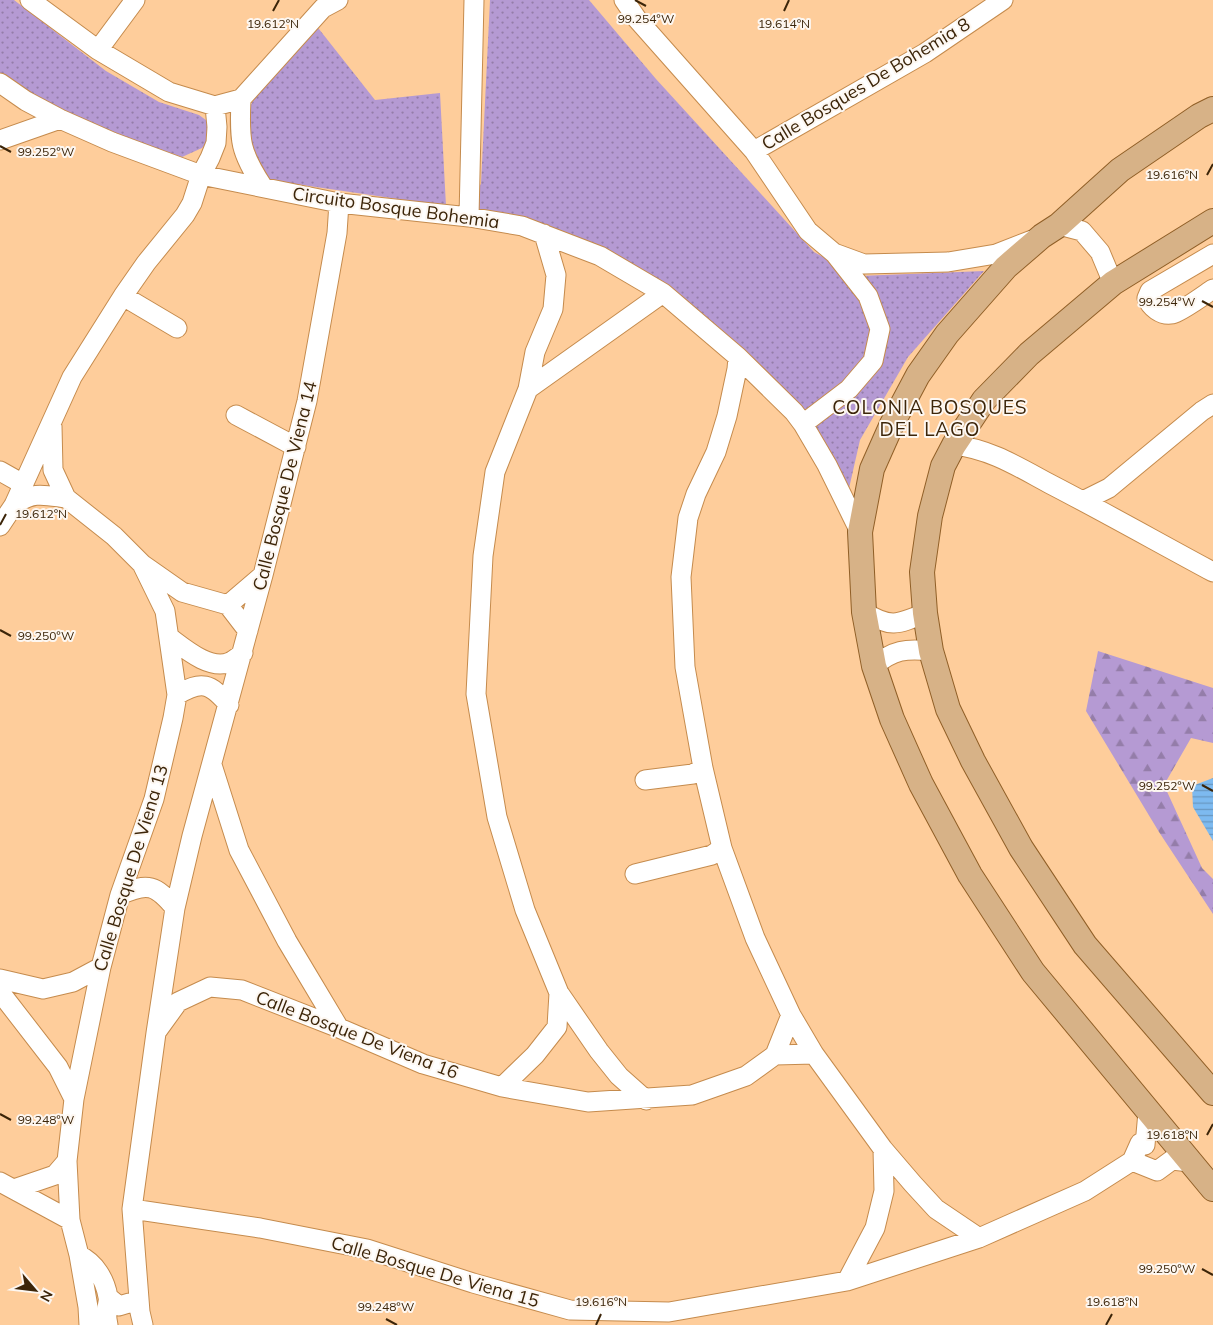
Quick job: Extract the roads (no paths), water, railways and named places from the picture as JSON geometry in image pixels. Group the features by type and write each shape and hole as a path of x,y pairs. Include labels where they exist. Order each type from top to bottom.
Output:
{"main road":[{"path":"1213,109 1199,116 1120,170 1006,267 947,334 918,374 892,424 872,469 860,532 864,612 874,666 892,719 921,784 970,875 1033,972 1213,1189"},
{"path":"1213,221 1113,283 1030,354 984,400 954,444 943,466 930,516 922,572 925,613 931,651 948,709 973,761 1021,848 1085,945 1213,1093"}],"street":[{"path":"30,0 98,50 170,92 214,106 241,99 324,8 338,0"},
{"path":"98,50 135,0"},
{"path":"469,217 474,0"},
{"path":"624,0 637,19 754,151 808,232 834,253 868,296 880,329 873,361 849,389 803,424"},
{"name":"Calle Bosques De Bohemia 8","path":"754,151 925,53 1003,0"},
{"name":"Circuito Bosque Bohemia","path":"0,83 26,101 60,119 112,142 201,175 339,203 469,217 522,226 600,256 664,293 738,357 794,412 827,464 860,532"},
{"path":"241,99 240,126 242,146 252,169 264,187"},
{"path":"0,526 14,505 72,377 122,296 185,215 216,143 214,106"},
{"path":"0,140 60,119"},
{"name":"Calle Bosque De Viena 14","path":"212,765 264,576 307,401 336,243 339,203"},
{"path":"834,253 864,264 948,262 996,254 1050,230 1082,231 1100,252 1113,283"},
{"path":"544,234 556,275 553,309 535,352 528,389 495,472 483,556 476,694 497,818 525,910 559,994 598,1051 619,1076 646,1100"},
{"path":"1213,254 1150,291 1147,298 1150,304 1163,314 1173,314 1213,289"},
{"path":"528,389 664,293"},
{"path":"122,296 177,328"},
{"path":"738,357 727,416 716,452 696,494 688,518 681,577 685,667 703,768 722,848 755,938 791,1015 814,1054 883,1149 936,1209 979,1238"},
{"path":"1083,501 1109,488 1213,404"},
{"path":"236,415 296,447"},
{"path":"972,418 989,452"},
{"path":"52,420 53,470 66,498 114,536 142,564 182,592 228,605 248,631"},
{"path":"954,444 989,452 1213,572"},
{"path":"0,471 23,484"},
{"path":"14,505 24,497 35,495 66,498"},
{"name":"Calle Bosque De Viena 13","path":"89,1325 88,1307 79,1255 70,1220 67,1161 74,1099 100,967 120,895 154,800 177,695 165,612 142,564"},
{"path":"228,605 264,576"},
{"path":"165,612 182,592"},
{"path":"864,612 880,622 895,623 925,613"},
{"path":"169,637 196,657 214,664 228,663 243,653"},
{"path":"874,666 886,656 898,651 915,649 931,651"},
{"path":"177,695 193,685 206,686 217,690 229,705"},
{"path":"143,1325 140,1312 132,1209 175,908 192,836 212,765"},
{"path":"212,765 239,850 287,941 339,1028"},
{"path":"645,780 693,774 703,768"},
{"path":"635,874 712,855 722,848"},
{"path":"120,895 137,887 153,888 175,908"},
{"path":"0,979 43,989 74,982 100,967"},
{"name":"Calle Bosque De Viena 16","path":"156,1033 178,1002 210,987 242,990 339,1028 423,1064 502,1087 588,1102 646,1100 692,1095 746,1076 775,1055"},
{"path":"0,992 58,1067 74,1099"},
{"path":"502,1087 535,1055 557,1027 559,994"},
{"path":"791,1015 775,1055 814,1054"},
{"name":"Calle Bosque De Viena 15","path":"132,1209 260,1228 367,1249 473,1283 570,1310 669,1312 847,1281 979,1238 1085,1192 1132,1161 1140,1143 1144,1145 1148,1112"},
{"path":"847,1281 876,1228 884,1191 883,1149"},
{"path":"1132,1161 1157,1171 1172,1160 1190,1162"},
{"path":"7,1185 55,1175 67,1161"},
{"path":"7,1185 70,1220"},
{"path":"79,1255 98,1271 109,1298 119,1306 129,1303"},
{"path":"131,1325 127,1314 129,1303 139,1286"},
{"path":"108,1325 106,1310 109,1298"}],"water":[{"path":"1213,778 1213,841 1193,807 1192,786"}],"district":[{"name":"COLONIA BOSQUES DEL LAGO","path":"930,418"}]}
